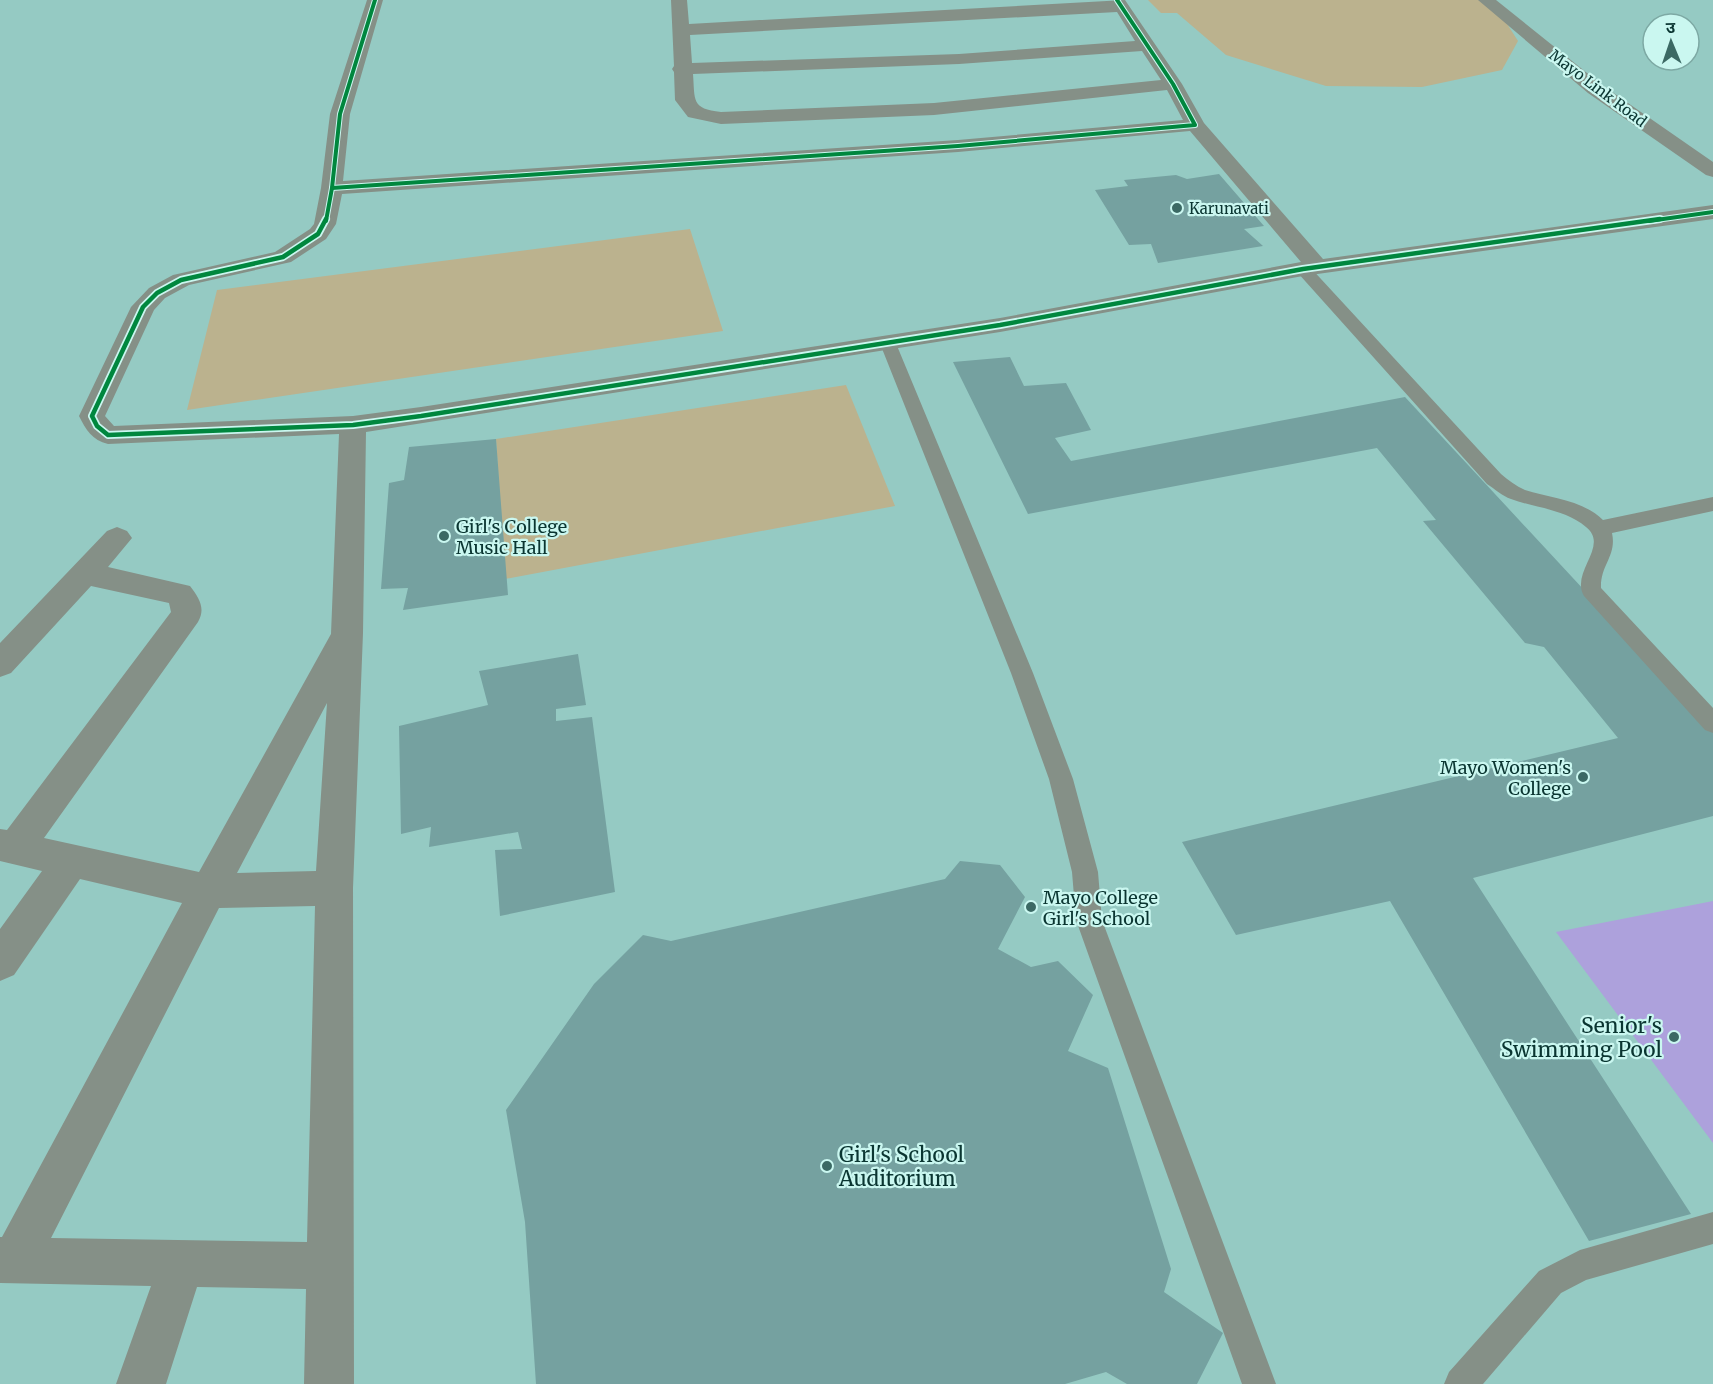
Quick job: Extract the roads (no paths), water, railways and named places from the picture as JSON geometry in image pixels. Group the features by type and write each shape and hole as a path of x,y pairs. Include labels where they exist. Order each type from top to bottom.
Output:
{"street":[{"path":"375,0 340,114 332,188 325,224 318,234 304,245 283,256 181,280 157,293 143,307 92,416 97,426 108,435 353,425 432,415 887,341 1000,325 1310,268 1713,213"},
{"path":"679,0 681,69 687,107 693,113 702,116 721,118 934,109 1173,84"},
{"name":"Mayo Link Road","path":"1486,0 1595,89 1713,171"},
{"path":"681,30 900,19 1120,4 1173,84 1195,124 1310,268"},
{"path":"900,19 913,61"},
{"path":"681,69 959,59 1147,45"},
{"path":"959,59 984,105"},
{"path":"934,109 958,146"},
{"path":"332,188 958,146 1195,124"},
{"path":"328,1384 334,888 347,633 353,425"},
{"path":"0,664 117,538"},
{"path":"84,573 179,594 186,604 187,614 7,847 208,891 334,888"},
{"path":"330,1266 7,1261 347,633"},
{"path":"0,962 71,861"},
{"path":"141,1384 182,1263"}],"lane":[{"path":"1310,268 1494,479 1514,493 1581,513 1600,528 1605,542 1601,555 1591,570 1591,590 1713,723"},
{"path":"887,341 1022,674 1061,779 1085,872 1089,920 1259,1384"},
{"path":"1600,528 1713,504"},
{"path":"1461,1384 1550,1282 1580,1266 1713,1228"}],"place":[{"name":"Karunavati","path":"1177,208"},
{"name":"Girl's College Music Hall","path":"444,536"},
{"name":"Mayo Women's College","path":"1583,777"},
{"name":"Mayo College Girl's School","path":"1031,907"},
{"name":"Senior's Swimming Pool","path":"1674,1037"},
{"name":"Girl's School Auditorium","path":"827,1166"}]}
